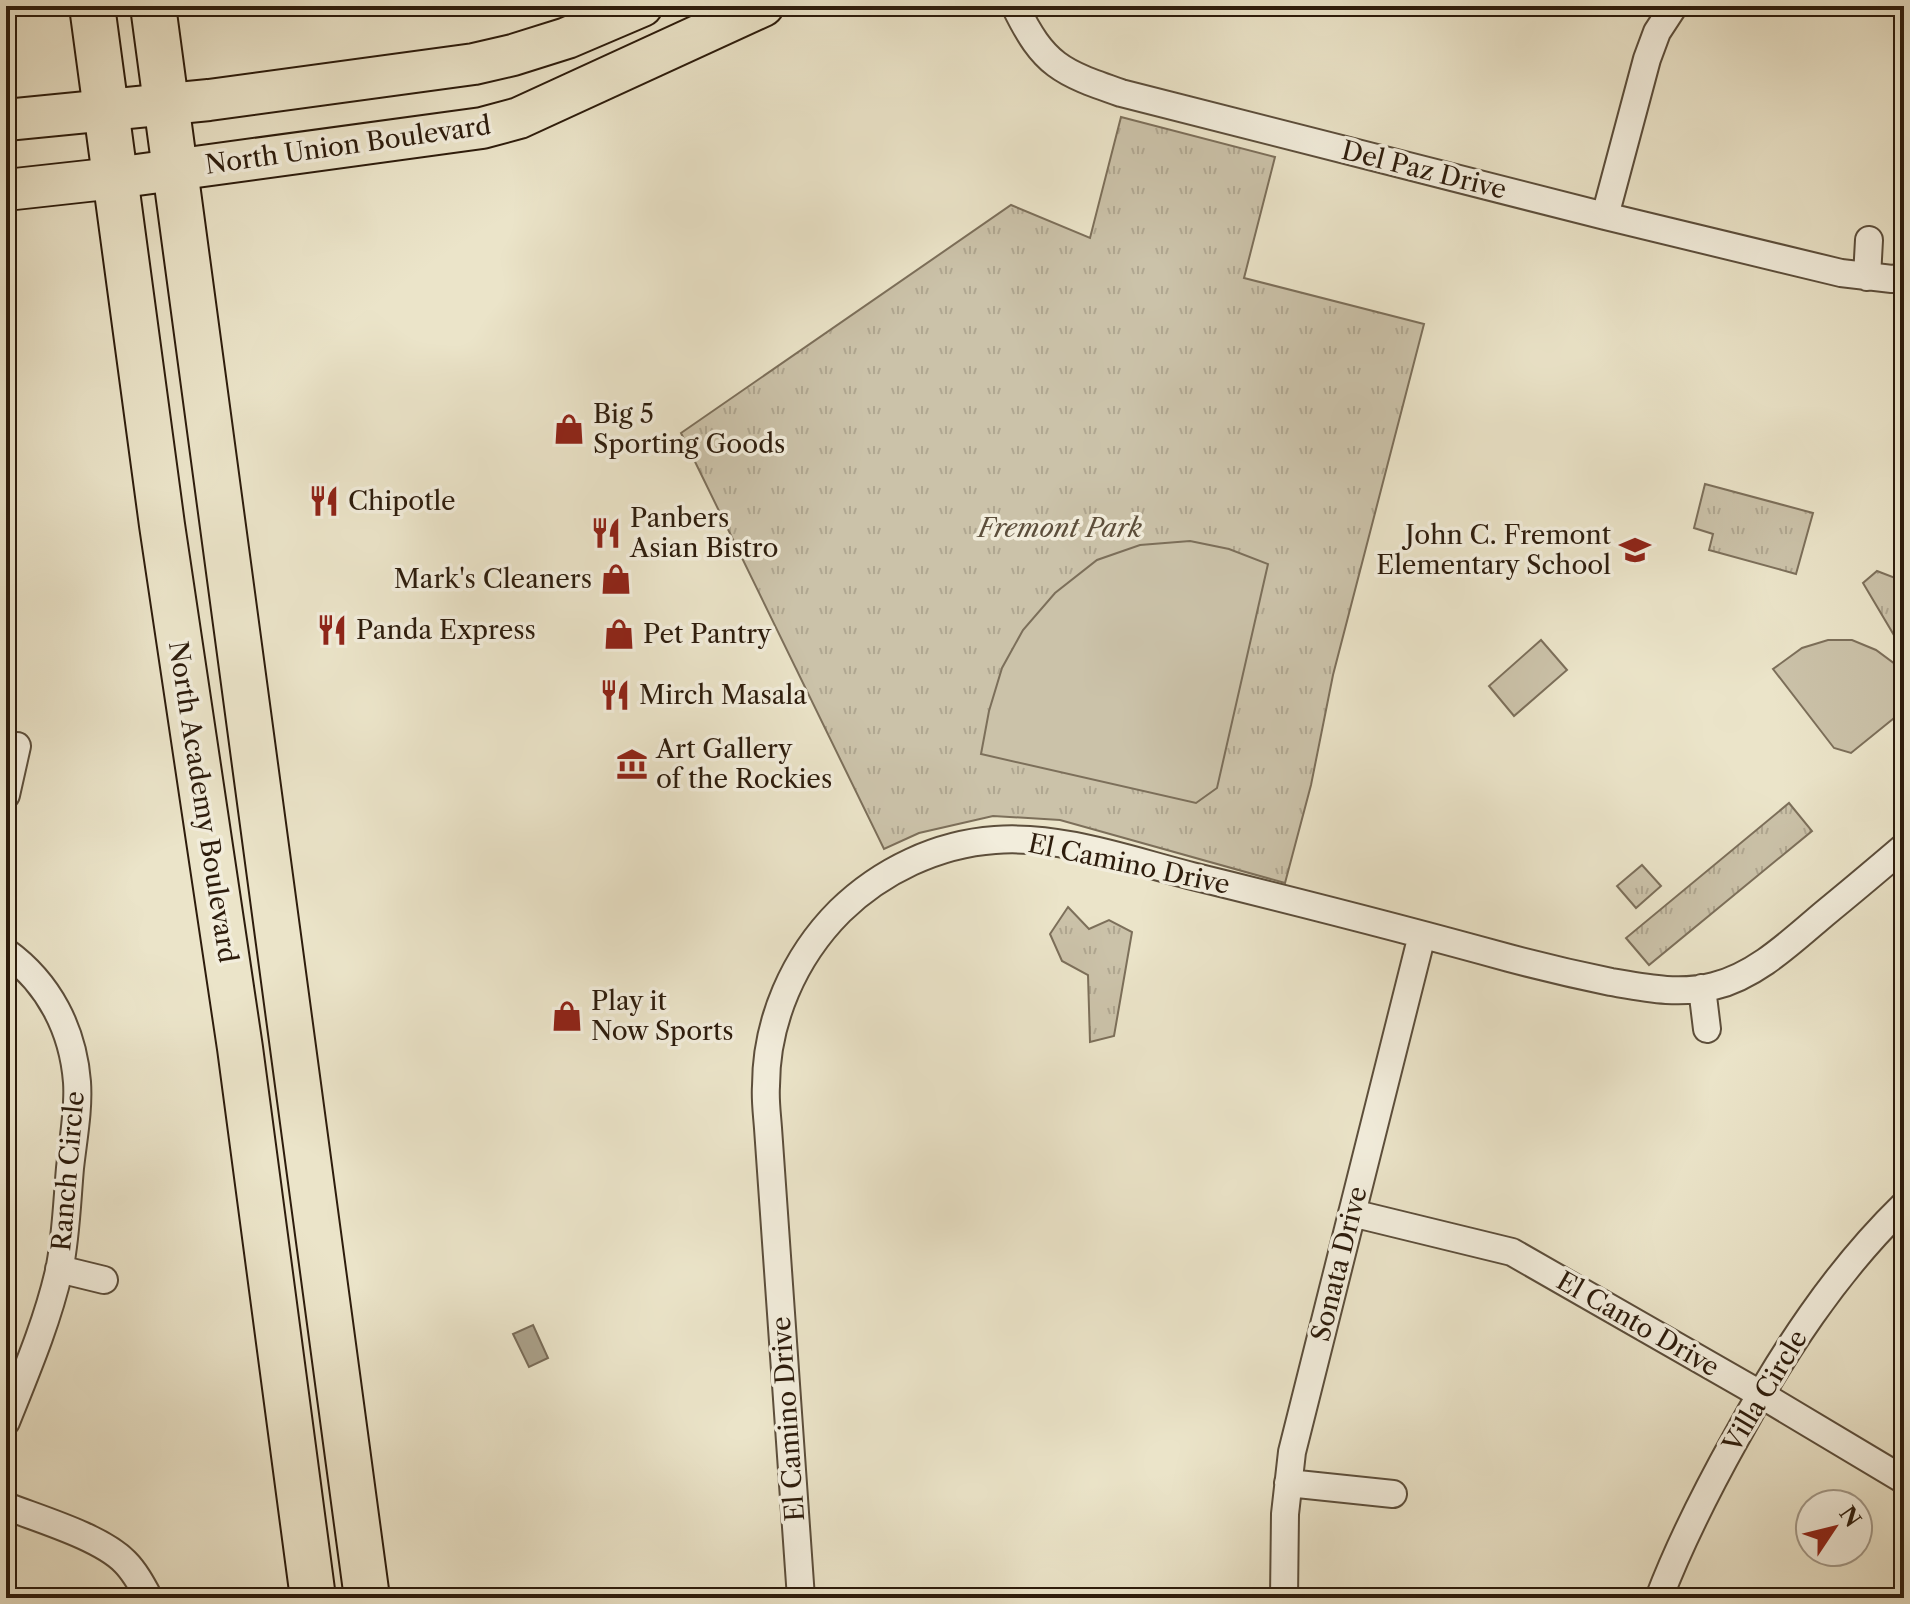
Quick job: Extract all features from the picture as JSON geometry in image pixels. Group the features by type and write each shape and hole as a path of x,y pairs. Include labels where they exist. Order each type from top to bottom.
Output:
{"highway":[{"name":"North Academy Boulevard","path":"92,6 164,540 240,1048 313,1598"},
{"name":"North Academy Boulevard","path":"153,6 367,1598"}],"main road":[{"path":"6,120 167,105 474,64 567,38 642,6"},
{"name":"North Union Boulevard","path":"6,190 482,128 519,118 763,6"}],"street":[{"name":"Del Paz Drive","path":"1015,6 1039,48 1055,65 1075,77 1121,93 1841,273 1892,279 1904,277"},
{"path":"1605,216 1647,59 1657,32 1674,6"},
{"path":"1867,277 1869,240"},
{"path":"6,795 17,746"},
{"name":"El Camino Drive","path":"801,1598 765,1087 768,1055 784,994 813,941 831,919 871,885 901,866 959,845 1018,839 1053,843 1095,851 1563,972 1672,991 1715,986 1761,964 1904,847"},
{"name":"Sonata Drive","path":"1284,1598 1285,1514 1292,1452 1422,935"},
{"name":"Ranch Circle","path":"6,952 33,975 51,998 64,1023 77,1083 59,1269 31,1362 6,1422"},
{"path":"1702,988 1707,1029"},
{"name":"Villa Circle","path":"1659,1598 1709,1487 1760,1394 1811,1315 1846,1269 1904,1205"},
{"name":"El Canto Drive","path":"1352,1213 1512,1252 1904,1480"},
{"name":"Ranch Circle","path":"59,1269 104,1280"},
{"path":"1288,1483 1393,1494"},
{"path":"6,1506 105,1546 138,1577 149,1598"}],"green space":[{"name":"Fremont Park","path":"1121,117 1275,157 1244,278 1424,324 1333,675 1311,785 1285,883 1060,820 993,816 919,833 884,849 681,433 1011,205 1090,238"},
{"path":"1705,484 1813,513 1796,574 1709,550 1713,534 1694,528"},
{"path":"1190,541 1229,549 1268,564 1217,788 1196,803 981,754 989,711 1002,668 1023,630 1055,593 1097,560 1140,545"},
{"path":"1877,571 1898,579 1904,589 1904,652 1863,583"},
{"path":"1541,640 1567,670 1514,716 1489,686"},
{"path":"1828,640 1852,640 1876,650 1904,674 1904,710 1851,753 1834,748 1773,669 1802,648"},
{"path":"1789,803 1812,831 1649,965 1626,938"},
{"path":"1642,865 1661,886 1636,908 1617,886"},
{"path":"1068,907 1089,929 1109,920 1132,932 1114,1036 1090,1042 1088,975 1062,961 1050,934"}],"shaded area":[{"path":"533,1325 548,1358 529,1367 513,1334"}],"place":[{"name":"Big 5 Sporting Goods","path":"569,429"},
{"name":"Chipotle","path":"324,501"},
{"name":"Panbers Asian Bistro","path":"606,533"},
{"name":"John C. Fremont Elementary School","path":"1635,550"},
{"name":"Mark's Cleaners","path":"616,579"},
{"name":"Panda Express","path":"332,630"},
{"name":"Pet Pantry","path":"619,634"},
{"name":"Mirch Masala","path":"615,695"},
{"name":"Art Gallery of the Rockies","path":"632,764"},
{"name":"Play it Now Sports","path":"567,1016"}]}
